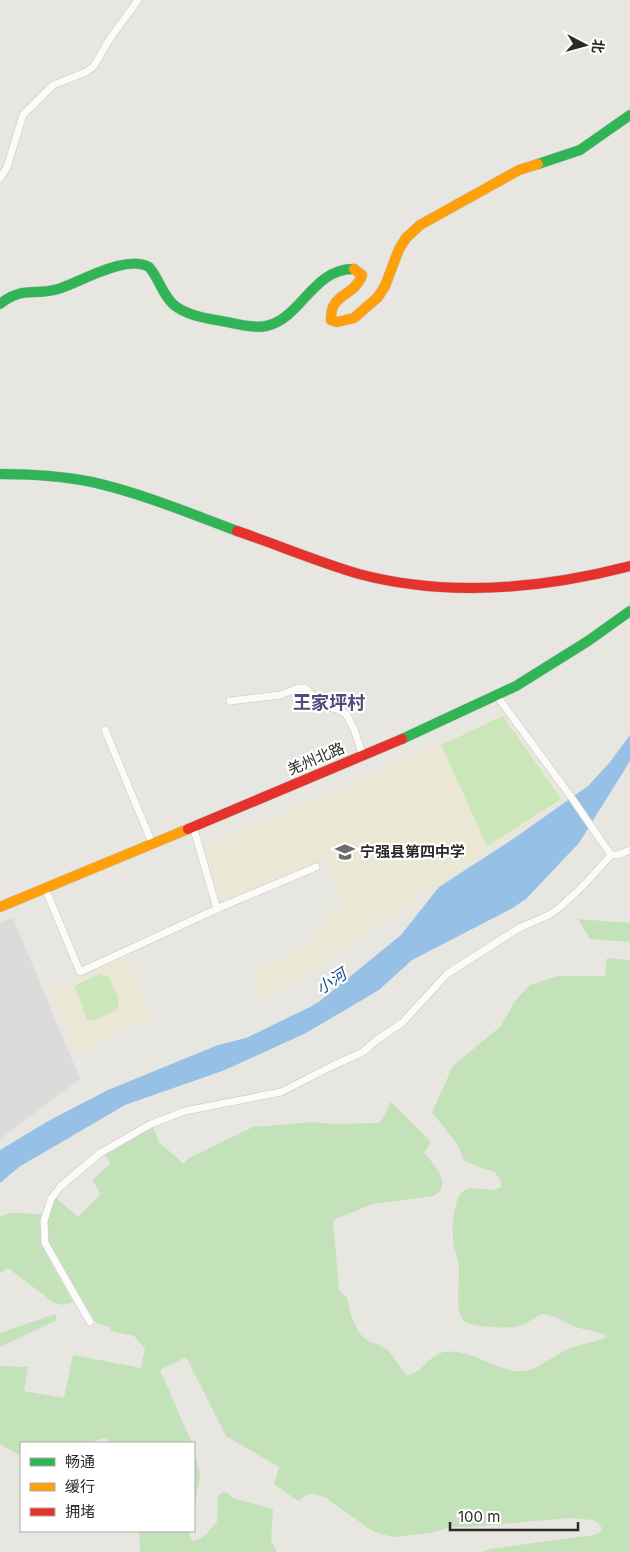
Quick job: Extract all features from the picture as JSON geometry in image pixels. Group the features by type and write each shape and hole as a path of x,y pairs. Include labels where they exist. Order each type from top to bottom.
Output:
{"main road":[{"path":"0,304 13,294 19,292 51,291 118,267 144,264 149,267 157,278 169,302 180,310 248,326 261,327 267,326 285,316 327,276 351,268 358,269 362,275 361,281 357,287 335,301 330,313 331,320 337,322 354,318 378,297 385,286 399,249 406,238 420,225 519,170 580,150 630,115"},
{"path":"0,474 68,478 114,488 354,572 430,587 465,590 532,586 576,580 630,566"},
{"name":"羌州北路","path":"0,907 362,756 497,696 588,641 630,611"}],"street":[{"path":"0,178 7,167 23,115 53,85 86,72 94,66 109,40 138,0"},
{"path":"230,701 280,695 298,688 305,688 324,706 337,709 346,714 354,729 362,756"},
{"path":"497,696 611,855"},
{"path":"105,730 152,843"},
{"path":"193,826 217,909"},
{"path":"90,1322 45,1243 44,1220 51,1199 60,1187 100,1153 151,1124 193,1109 281,1092 363,1052 402,1023 447,974 519,928 549,915 583,886 611,855 618,855 630,850"},
{"path":"45,888 80,972 217,909 316,867"}],"shaded area":[{"name":"宁强县第四中学","path":"504,714 562,800 265,1001 250,974 319,940 315,930 328,925 322,913 343,903 323,858 221,904 203,846 324,796"},
{"path":"13,918 80,1079 0,1139 0,923"},
{"path":"126,957 150,1016 79,1053 72,1045 51,991"}],"green space":[{"path":"503,716 561,799 487,846 441,745"},
{"path":"578,919 630,923 630,942 590,939"},
{"path":"607,958 630,960 630,1552 482,1552 490,1549 594,1535 599,1533 602,1528 593,1520 569,1518 452,1527 429,1533 393,1537 374,1532 326,1498 309,1494 298,1501 274,1484 279,1467 226,1436 186,1357 160,1370 192,1442 111,1442 106,1438 90,1442 20,1442 20,1455 0,1444 0,1366 28,1367 24,1391 64,1398 73,1355 141,1368 145,1348 134,1336 111,1331 110,1327 96,1323 50,1245 46,1230 49,1210 56,1198 78,1217 101,1194 92,1180 111,1163 105,1155 153,1127 159,1142 184,1164 189,1158 253,1127 313,1122 332,1124 380,1123 391,1102 431,1142 424,1153 437,1169 442,1181 442,1187 433,1196 373,1204 333,1220 339,1290 347,1298 351,1316 359,1333 368,1341 389,1351 406,1375 417,1371 438,1354 444,1352 471,1355 514,1371 530,1370 566,1350 603,1339 607,1336 572,1326 552,1316 543,1314 515,1327 477,1326 467,1323 463,1319 460,1313 458,1298 459,1264 453,1238 455,1208 461,1193 465,1190 475,1188 496,1189 501,1187 501,1182 495,1172 464,1160 457,1144 432,1112 453,1066 501,1026 515,1001 530,985 558,976 605,976"},
{"path":"99,974 109,977 117,995 119,1006 111,1013 93,1021 87,1019 75,987"},
{"path":"10,1213 43,1214 42,1242 48,1257 73,1302 63,1305 53,1302 8,1268 0,1273 0,1217"},
{"path":"55,1314 57,1320 0,1347 0,1333"},
{"path":"195,1452 200,1475 195,1504"},
{"path":"223,1492 228,1493 232,1498 273,1509 271,1541 277,1552 140,1552 139,1532 190,1532 189,1536 192,1541 203,1536 217,1522 218,1496"}],"water":[{"path":"630,735 630,761 579,843 526,899 511,909 412,960 379,990 306,1033 225,1070 125,1105 19,1167 0,1183 0,1150 50,1120 108,1090 218,1045 246,1038 320,1001 401,935 439,887 513,839 588,786 610,762"}],"traffic: fast":[{"path":"538,164 580,150 630,115"},
{"path":"0,304 15,295 50,291 116,266 139,264 149,267 170,301 184,311 209,319 261,327 278,322 289,314 328,276 340,271 354,269"},
{"path":"0,474 23,474 92,482 183,510 237,531"},
{"path":"402,739 516,686 588,641 630,611"}],"traffic: slow":[{"path":"354,269 362,275 354,288 334,304 331,320 337,322 354,318 378,297 385,286 399,249 406,238 420,225 519,170 538,164"},
{"path":"0,907 188,829"}],"traffic: jam":[{"path":"237,531 359,574 427,586 495,588 529,585 596,574 630,566"},
{"path":"188,829 402,739"}],"place":[{"name":"宁强县第四中学","path":"345,852"}],"district":[{"name":"王家坪村","path":"329,703"}],"water label":[{"name":"小河","path":"331,981"}]}
